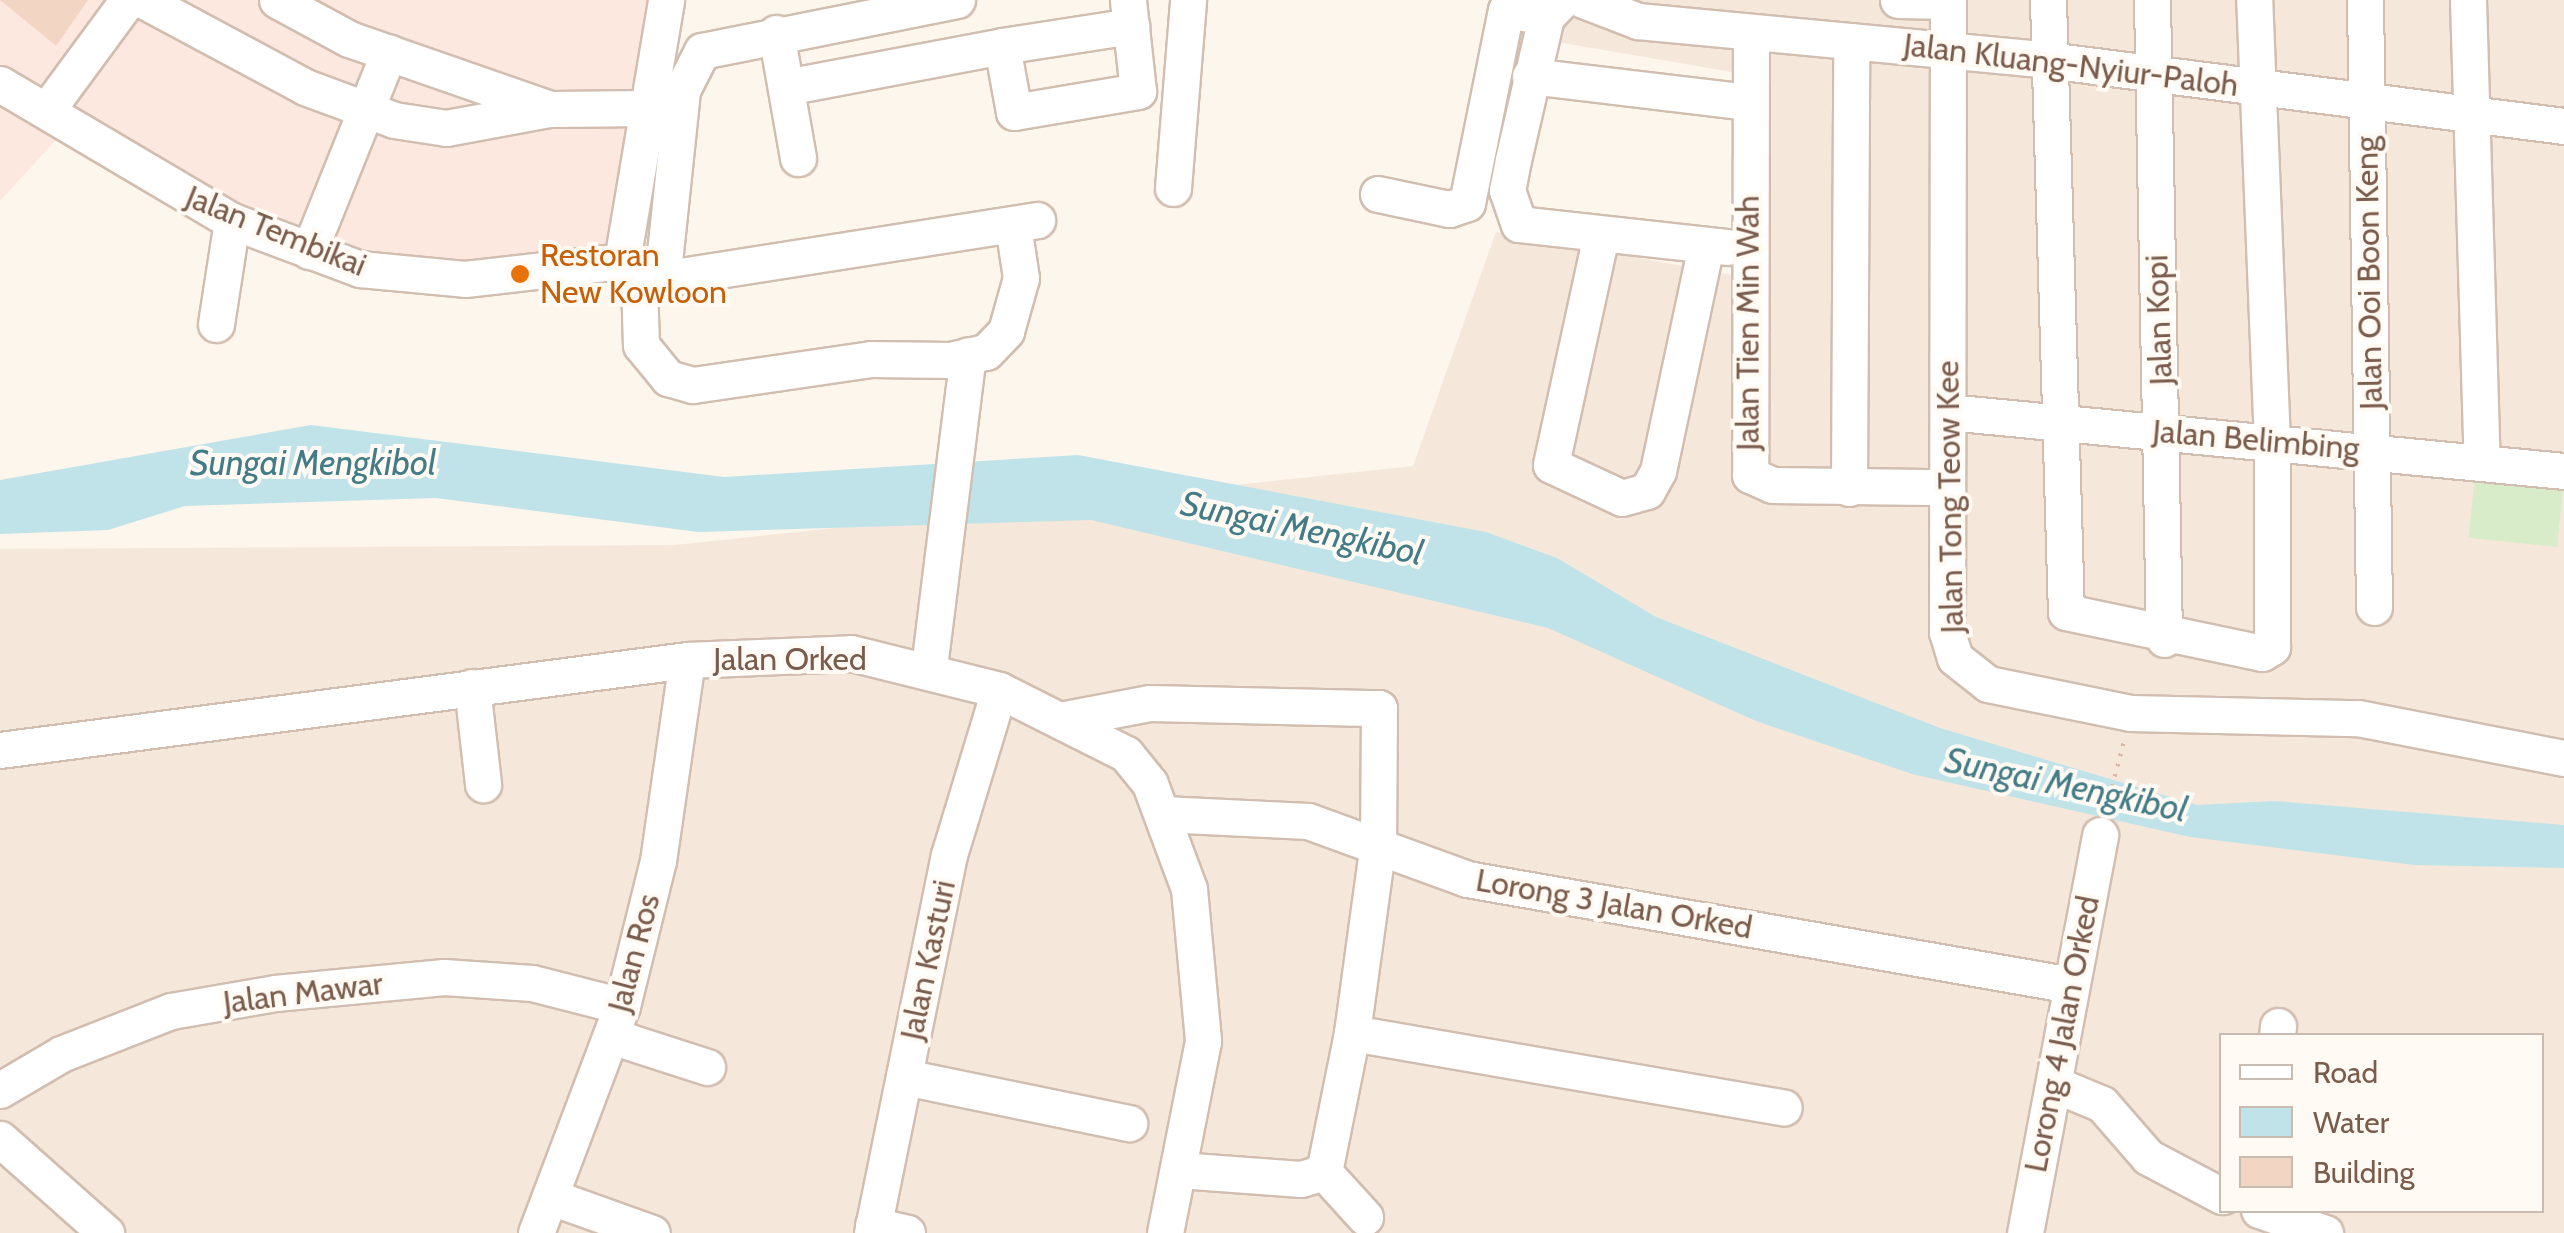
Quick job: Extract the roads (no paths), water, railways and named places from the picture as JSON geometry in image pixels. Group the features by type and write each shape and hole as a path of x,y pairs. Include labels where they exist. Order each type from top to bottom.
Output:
{"street":[{"path":"50,106 128,0"},
{"path":"143,0 371,113 446,128 550,110 648,108"},
{"path":"277,0 389,52 550,110"},
{"name":"Jalan Tembikai","path":"0,84 50,106 134,170 232,221 309,251 404,278 622,261 666,0"},
{"path":"639,282 1025,222 1016,306 996,341 968,355 693,385 668,378 641,345 639,282 688,68 702,51 776,33 957,0"},
{"path":"1174,188 1188,0"},
{"name":"Jalan Kluang-Nyiur-Paloh","path":"1583,0 1751,32 2048,60 2564,126"},
{"path":"1898,0 1948,1"},
{"path":"2048,0 2066,612 2164,640 2272,647 2272,443 2254,0"},
{"name":"Jalan Kopi","path":"2152,0 2164,640"},
{"name":"Jalan Ooi Boon Keng","path":"2365,0 2374,606"},
{"path":"2468,0 2468,114 2482,463"},
{"name":"Jalan Tong Teow Kee","path":"1948,1 1948,487 1955,658 1988,684 2127,727 2278,715 2432,729 2564,758"},
{"path":"1378,194 1449,209 1467,203 1507,5 1554,8 1530,76 1507,190 1519,224 1748,249"},
{"path":"786,86 1002,46 1129,13 1138,92 1014,112 1002,46"},
{"name":"Jalan Tien Min Wah","path":"1751,32 1750,475 1772,485 1948,487"},
{"path":"776,33 798,158"},
{"path":"1849,488 1851,41"},
{"path":"309,251 371,113 389,52"},
{"path":"1530,76 1748,102"},
{"path":"216,324 232,221"},
{"path":"1601,234 1552,464 1566,479 1622,498 1647,490 1706,245"},
{"path":"930,667 953,522 968,355"},
{"name":"Jalan Belimbing","path":"1948,412 2564,470"},
{"name":"Jalan Orked","path":"0,750 687,660 851,653 930,667 1000,690 1065,719 1126,754 1163,814 1201,960 1203,1041 1165,1233"},
{"name":"Jalan Ros","path":"536,1233 554,1198 616,1021 662,844 687,660"},
{"path":"472,687 483,784"},
{"name":"Jalan Kasturi","path":"884,1230 904,1078 949,855 1000,690"},
{"path":"1065,719 1150,703 1363,702 1384,717 1378,844 1352,1033 1324,1172"},
{"name":"Lorong 3 Jalan Orked","path":"1163,814 1308,820 1467,879 2071,985"},
{"name":"Lorong 4 Jalan Orked","path":"2025,1233 2100,835"},
{"name":"Jalan Mawar","path":"0,1090 61,1054 171,1012 275,993 444,978 532,984 707,1067"},
{"path":"1352,1033 1784,1108"},
{"path":"904,1078 1129,1123"},
{"path":"2054,1084 2102,1104 2148,1156 2219,1194"},
{"path":"0,1139 100,1231"},
{"path":"1178,1170 1300,1180 1324,1172"},
{"path":"1324,1172 1365,1217"},
{"path":"554,1198 652,1233"},
{"path":"2266,1213 2325,1233"}],"water":[{"name":"Sungai Mengkibol","path":"311,425 724,477 1078,455 1486,532 1557,558 1656,617 1940,728 2197,805 2275,801 2564,825 2564,868 2414,865 2190,837 1912,774 1756,721 1548,628 1091,520 698,532 436,498 185,506 108,530 0,534 0,480"}],"place":[{"name":"Restoran New Kowloon","path":"520,274"}]}
